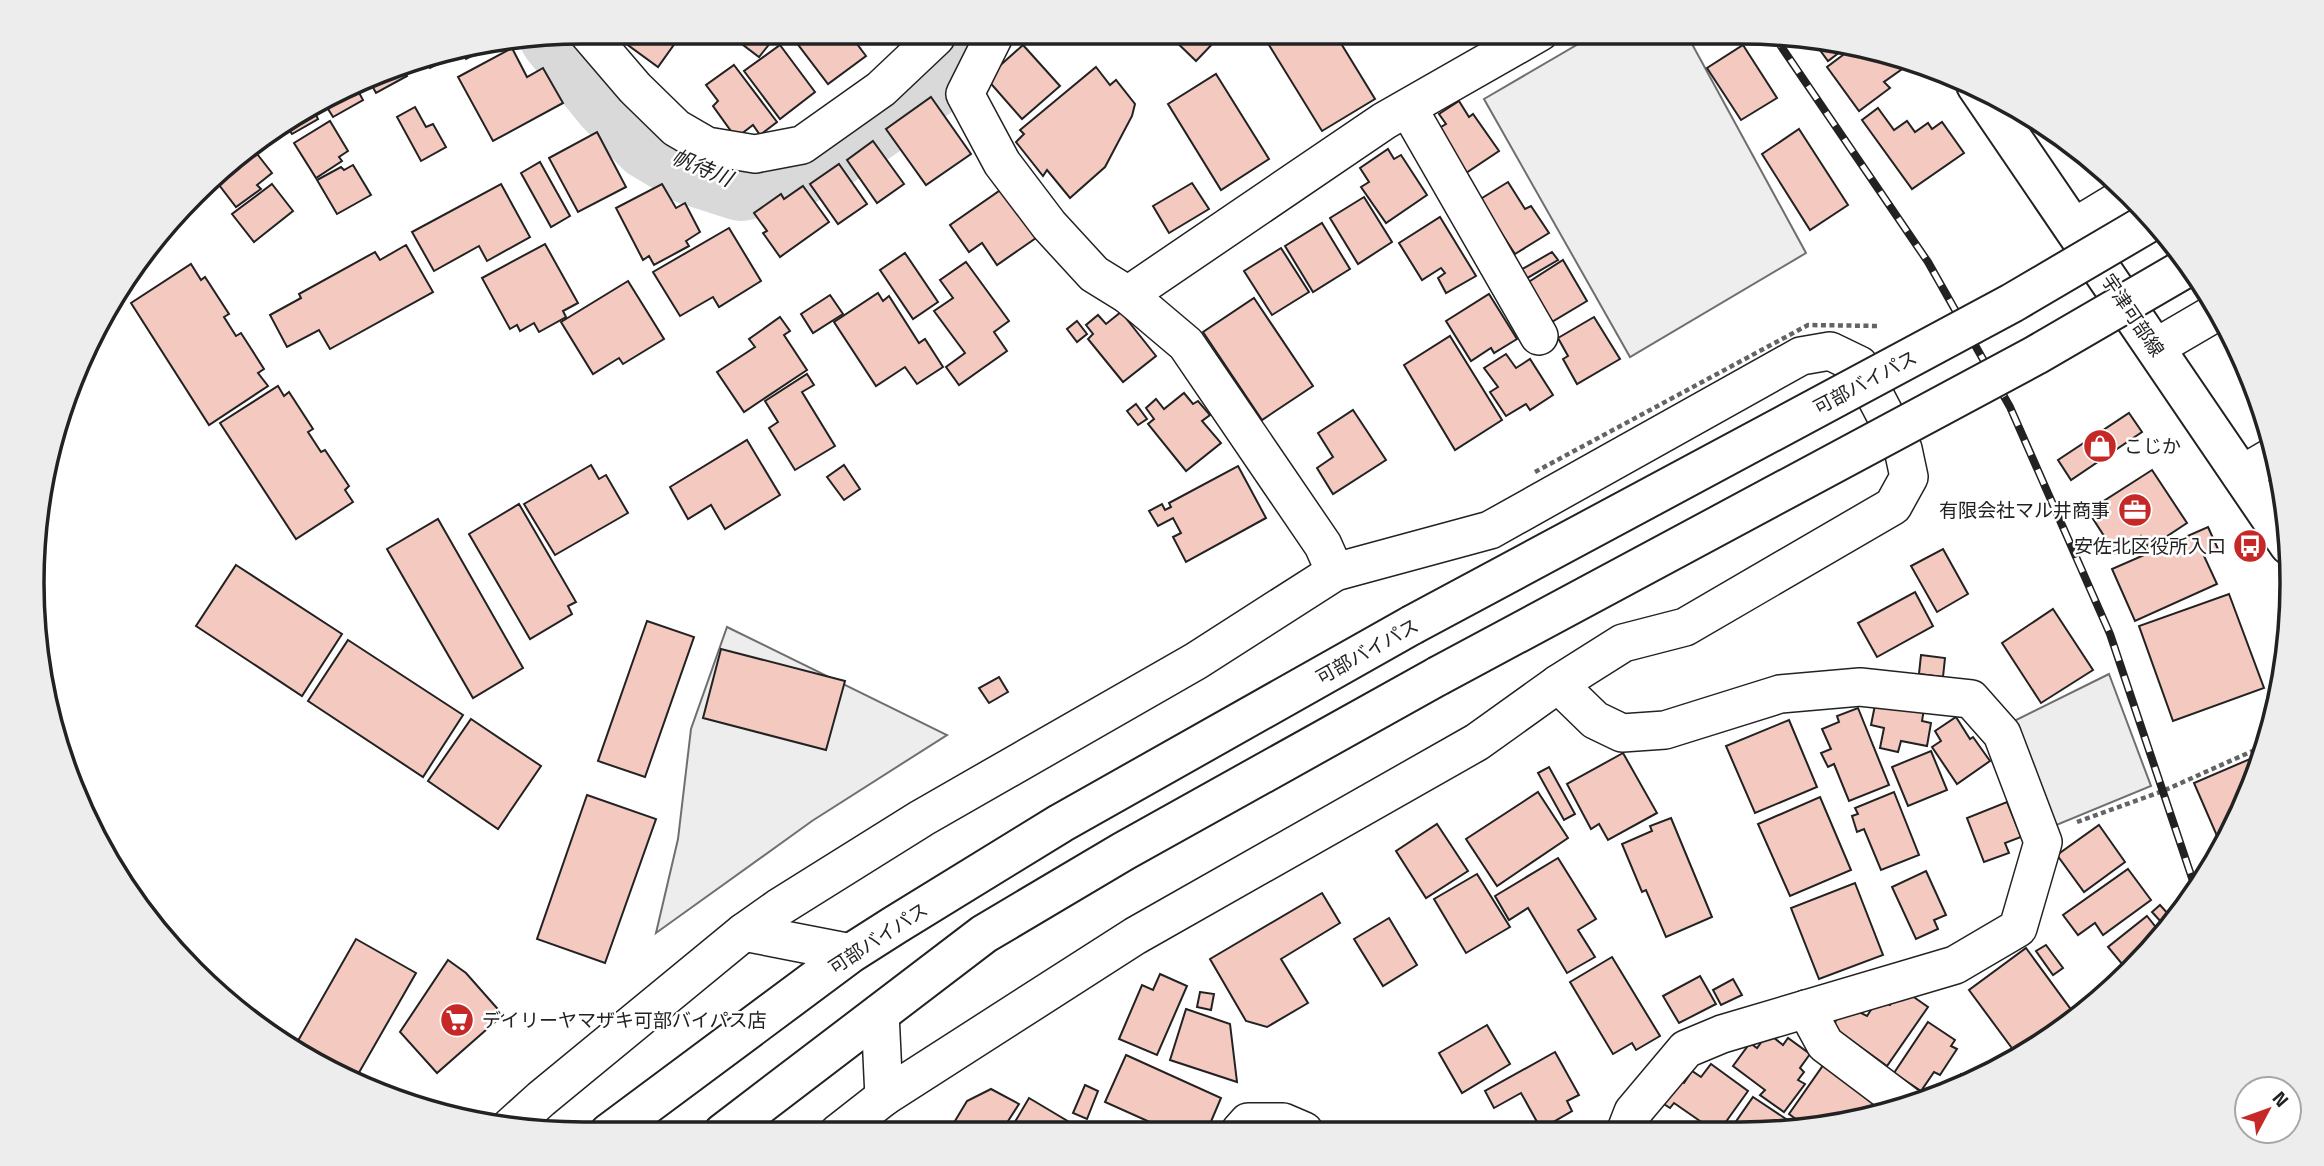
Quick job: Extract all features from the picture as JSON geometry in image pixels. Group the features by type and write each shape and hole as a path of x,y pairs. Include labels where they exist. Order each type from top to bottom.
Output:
{"main road":[{"name":"宇津可部線","path":"1989,104 2277,528"},
{"name":"可部バイパス","path":"624,1122 851,953 1061,822 1412,625 2012,303 2144,225"},
{"path":"737,1122 984,934 1124,851 1438,676 2024,362 2180,271"}],"street":[{"path":"597,44 635,88 676,128 707,146 754,154 802,145 881,89 929,44"},
{"path":"990,44 965,94 1002,163 1049,225 1094,274 1128,295 1186,344 1322,545 1335,572"},
{"path":"1128,295 1384,121 1519,44"},
{"path":"1408,108 1539,335"},
{"path":"2073,228 2120,200"},
{"path":"2155,348 2210,316"},
{"path":"539,1115 744,932 778,908 922,818 1196,661 1335,572 1490,530 1801,356 1830,351 1858,365 1903,449 1909,477 1893,506 1685,627 1623,643 1558,684 1477,741 1135,936 884,1097 851,1122"},
{"path":"2241,475 2266,460"},
{"path":"1558,684 1595,720 1622,733 1665,730 1780,694 1860,687 1971,699 2001,734 2043,842 2018,928 1955,965 1722,1034 1686,1049 1640,1122"},
{"path":"744,932 851,953"},
{"path":"1806,1009 1825,1044 1898,1099"},
{"path":"880,1013 884,1097"},
{"path":"1248,1122 1283,1122"}],"path":[{"path":"1535,472 1808,325 1892,327"},
{"path":"2043,842 2084,818 2163,791 2254,751"}],"shaded area":[{"path":"1578,44 1692,44 1806,253 1630,357 1484,99"},
{"path":"727,627 947,735 812,821 656,933 678,839 691,729"},
{"path":"2109,674 2151,786 2054,826 2004,726"}],"building":[{"path":"626,44 674,44 658,67"},
{"path":"742,44 769,44 759,57"},
{"path":"798,44 857,44 866,56 828,84"},
{"path":"1178,44 1212,44 1196,61"},
{"path":"1268,44 1341,44 1375,99 1322,131"},
{"path":"780,45 815,92 780,119 744,71"},
{"path":"1023,45 1060,86 1022,119 986,78"},
{"path":"1743,45 1777,98 1741,120 1707,68"},
{"path":"512,48 527,77 543,68 563,103 493,141 458,77"},
{"path":"1819,49 1839,53 1828,61"},
{"path":"1845,54 1903,69 1884,82 1890,88 1859,111 1827,67"},
{"path":"734,65 777,122 760,135 753,125 736,138 713,106 718,101 706,85"},
{"path":"1096,67 1110,85 1116,80 1135,104 1132,116 1105,167 1070,198 1047,170 1043,176 1016,142 1024,134 1020,130"},
{"path":"406,74 407,76 376,93 373,87"},
{"path":"1216,74 1269,159 1221,190 1168,104"},
{"path":"359,93 363,100 333,117 327,108"},
{"path":"931,97 971,154 926,185 886,129"},
{"path":"1459,101 1469,117 1473,114 1499,151 1460,177 1436,130 1446,124 1439,114"},
{"path":"415,107 426,127 433,124 446,147 421,161 397,117"},
{"path":"1878,108 1894,130 1907,121 1915,132 1928,123 1932,129 1942,122 1964,153 1912,189 1862,120"},
{"path":"323,111 316,115 318,119 292,134 290,131"},
{"path":"330,121 348,151 339,157 342,161 316,178 294,143"},
{"path":"1799,129 1848,205 1810,230 1762,154"},
{"path":"597,132 626,187 578,212 549,158"},
{"path":"873,141 904,184 877,203 847,160"},
{"path":"1388,149 1394,159 1401,155 1427,195 1386,223 1361,187 1369,182 1360,168"},
{"path":"257,154 272,173 257,185 261,189 236,207 219,185"},
{"path":"540,162 570,216 551,227 521,173"},
{"path":"839,164 867,204 838,224 810,184"},
{"path":"353,165 371,195 337,214 317,180 341,167 344,170"},
{"path":"1508,182 1525,209 1531,206 1549,233 1515,254 1500,231 1495,235 1474,203"},
{"path":"1192,183 1209,209 1169,233 1153,206"},
{"path":"272,184 293,211 254,242 232,214"},
{"path":"501,184 530,237 487,261 479,246 434,271 412,232"},
{"path":"662,184 676,208 685,203 700,232 686,241 689,246 654,265 649,256 643,260 616,208"},
{"path":"803,186 829,222 780,257 763,233 767,231 754,213 781,194 784,199"},
{"path":"1002,189 1036,238 997,265 982,243 969,252 950,225"},
{"path":"1364,197 1392,242 1358,264 1330,218"},
{"path":"1440,217 1476,276 1446,293 1438,278 1445,273 1441,268 1422,280 1399,243"},
{"path":"1322,223 1350,269 1313,292 1285,246"},
{"path":"729,228 761,281 719,307 713,297 680,316 653,272"},
{"path":"545,244 578,303 563,311 566,317 539,332 534,323 520,331 517,325 510,329 482,278"},
{"path":"406,245 433,292 330,349 319,330 287,347 270,315 301,298 299,294 375,252 380,260"},
{"path":"1281,248 1309,292 1272,315 1244,271"},
{"path":"1552,252 1558,260 1524,280 1519,271"},
{"path":"905,253 938,302 913,319 880,270"},
{"path":"1563,260 1587,301 1550,323 1527,283"},
{"path":"966,262 1009,321 994,332 1007,351 959,385 946,367 965,353 934,311 953,298 940,280"},
{"path":"191,264 201,280 205,277 229,314 224,317 236,336 241,333 264,369 258,373 268,386 209,425 131,303"},
{"path":"628,281 664,339 623,364 619,358 593,374 561,322"},
{"path":"878,293 883,301 889,296 919,343 925,339 943,367 917,384 905,367 876,386 834,322"},
{"path":"1489,294 1517,339 1494,353 1491,348 1471,361 1446,321"},
{"path":"830,295 843,314 813,333 801,314"},
{"path":"1254,298 1313,386 1262,420 1203,332"},
{"path":"1121,312 1156,356 1123,382 1088,339 1093,334 1086,325 1098,315 1106,324"},
{"path":"780,317 790,331 784,335 807,370 744,412 717,372 755,347 749,339"},
{"path":"1594,317 1620,359 1577,384 1563,359 1568,356 1558,338"},
{"path":"1077,321 1087,334 1077,342 1067,329"},
{"path":"1450,336 1502,420 1455,450 1404,365"},
{"path":"1506,354 1516,368 1530,359 1553,395 1530,410 1526,404 1506,416 1490,392 1498,387 1484,368"},
{"path":"807,374 814,385 802,392 835,446 795,470 769,428 778,422 765,401"},
{"path":"278,386 284,396 289,392 313,429 308,432 321,452 325,450 349,486 345,490 353,502 296,539 220,423"},
{"path":"1184,393 1193,404 1198,401 1210,415 1202,421 1221,443 1186,471 1148,424 1154,419 1146,408 1156,399 1164,409"},
{"path":"1136,404 1147,419 1138,425 1127,411"},
{"path":"1353,410 1386,460 1333,494 1317,468 1333,457 1318,433"},
{"name":"こじか","path":"2129,413 2142,432 2071,480 2058,460"},
{"path":"747,440 780,495 725,529 711,505 688,519 670,487"},
{"path":"591,465 599,479 606,475 628,513 555,555 524,504"},
{"path":"844,465 860,489 844,500 827,477"},
{"path":"1238,466 1266,518 1186,562 1173,537 1181,533 1173,518 1158,526 1149,511 1162,504 1165,510 1171,507 1169,503"},
{"path":"2152,470 2187,523 2149,548 2141,536 2115,553 2088,511"},
{"path":"519,504 576,602 568,606 572,614 530,639 469,534"},
{"path":"438,519 523,668 473,698 387,549"},
{"path":"2208,527 2218,549 2204,556 2217,584 2135,621 2112,569"},
{"path":"1943,549 1968,594 1937,612 1911,566"},
{"path":"236,565 342,634 302,696 196,626"},
{"path":"1915,592 1933,626 1877,657 1858,623"},
{"path":"2229,594 2264,688 2173,721 2139,626"},
{"path":"2053,609 2093,670 2041,703 2002,643"},
{"path":"647,621 694,637 645,777 598,761"},
{"path":"348,640 463,715 423,777 308,701"},
{"path":"721,649 845,681 826,750 703,718"},
{"path":"1921,655 1945,658 1943,677 1919,674"},
{"path":"999,677 1008,692 989,703 979,688"},
{"path":"1876,700 1924,709 1922,721 1931,723 1927,746 1901,741 1898,752 1880,748 1884,728 1871,725"},
{"path":"1858,708 1889,785 1849,801 1834,764 1828,767 1821,753 1831,749 1822,729 1839,722 1837,716"},
{"path":"1956,717 1970,739 1973,737 1990,761 1957,784 1932,747 1941,741 1935,731"},
{"path":"471,719 541,766 498,829 428,781"},
{"path":"1789,720 1817,787 1755,813 1726,746"},
{"path":"1931,751 1947,790 1908,806 1892,767"},
{"path":"1623,753 1657,813 1608,840 1599,824 1591,829 1567,784"},
{"path":"2251,759 2217,836 2194,783"},
{"path":"1549,767 1575,814 1564,820 1538,773"},
{"path":"1538,792 1568,838 1497,886 1466,839"},
{"path":"1894,792 1919,855 1881,870 1864,829 1857,832 1852,816 1858,814 1855,808"},
{"path":"587,795 656,819 605,963 537,939"},
{"path":"1820,797 1851,870 1790,896 1758,824"},
{"path":"2007,802 2021,837 2005,843 2009,853 1984,862 1967,818"},
{"path":"1671,818 1712,917 1666,937 1646,890 1642,892 1622,844 1652,831 1650,826"},
{"path":"1437,824 1468,871 1426,898 1396,851"},
{"path":"2099,825 2125,862 2084,892 2057,855"},
{"path":"1558,858 1596,919 1578,930 1595,957 1567,973 1528,908 1509,920 1495,896"},
{"path":"2128,869 2151,900 2103,935 2095,923 2078,935 2063,915"},
{"path":"1926,871 1946,915 1934,920 1938,929 1916,939 1892,887"},
{"path":"1477,874 1510,927 1466,953 1434,899"},
{"path":"1855,883 1883,955 1819,979 1791,908"},
{"path":"1322,893 1340,923 1281,959 1308,1003 1267,1027 1246,1021 1210,959"},
{"path":"2160,905 2167,913 2160,921 2152,912"},
{"path":"2147,916 2156,927 2122,964 2108,947"},
{"path":"1389,918 1417,965 1383,986 1354,939"},
{"path":"356,939 416,973 359,1073 298,1041"},
{"path":"2046,945 2063,968 2053,975 2036,951"},
{"path":"2026,948 2071,1009 2013,1049 1969,990"},
{"path":"1612,957 1660,1036 1636,1050 1632,1043 1613,1054 1570,982"},
{"path":"448,960 466,973 503,1015 437,1073 400,1032"},
{"path":"1160,974 1187,986 1157,1055 1119,1039 1142,985 1153,990"},
{"path":"1700,976 1716,1004 1679,1023 1663,996"},
{"path":"1733,979 1742,995 1721,1005 1713,990"},
{"path":"1200,992 1214,994 1211,1010 1197,1007"},
{"path":"1908,993 1928,1007 1887,1066 1834,1028 1836,1019 1857,1011 1867,1016 1878,999 1890,1005 1896,994 1903,1000"},
{"path":"1186,1009 1230,1024 1237,1082 1170,1060"},
{"path":"1928,1022 1955,1040 1951,1046 1957,1049 1940,1075 1934,1072 1921,1091 1894,1073"},
{"path":"1487,1025 1510,1064 1462,1093 1439,1053"},
{"path":"1768,1033 1783,1045 1788,1038 1810,1054 1800,1068 1804,1072 1798,1080 1805,1084 1784,1112 1760,1095 1765,1090 1733,1066 1750,1043 1757,1048"},
{"path":"1555,1052 1579,1095 1567,1101 1572,1111 1553,1122 1537,1122 1521,1093 1494,1108 1485,1091"},
{"path":"1126,1055 1221,1098 1211,1122 1150,1122 1105,1102"},
{"path":"1711,1064 1748,1091 1726,1122 1701,1122 1674,1103 1670,1108 1656,1099 1673,1076 1684,1083 1692,1071 1701,1077"},
{"path":"1824,1064 1879,1103 1811,1118 1796,1119 1789,1114"},
{"path":"1085,1085 1098,1091 1087,1119 1073,1113"},
{"path":"991,1089 1019,1104 1007,1122 954,1122 967,1101"},
{"path":"1753,1097 1788,1120 1776,1121 1736,1122"},
{"path":"1029,1098 1069,1122 1015,1122"}],"waterway":[{"name":"帆待川","path":"563,45 609,101 649,143 691,168 741,184 790,174 835,150 886,116 947,69 963,44"}],"railway":[{"path":"1780,45 1928,262 2010,407 2110,634 2192,878"}],"place":[{"name":"こじか","path":"2100,446"},
{"name":"有限会社マル井商事","path":"2135,510"},
{"name":"安佐北区役所入口","path":"2250,546"},
{"name":"デイリーヤマザキ可部バイパス店","path":"457,1020"}]}
